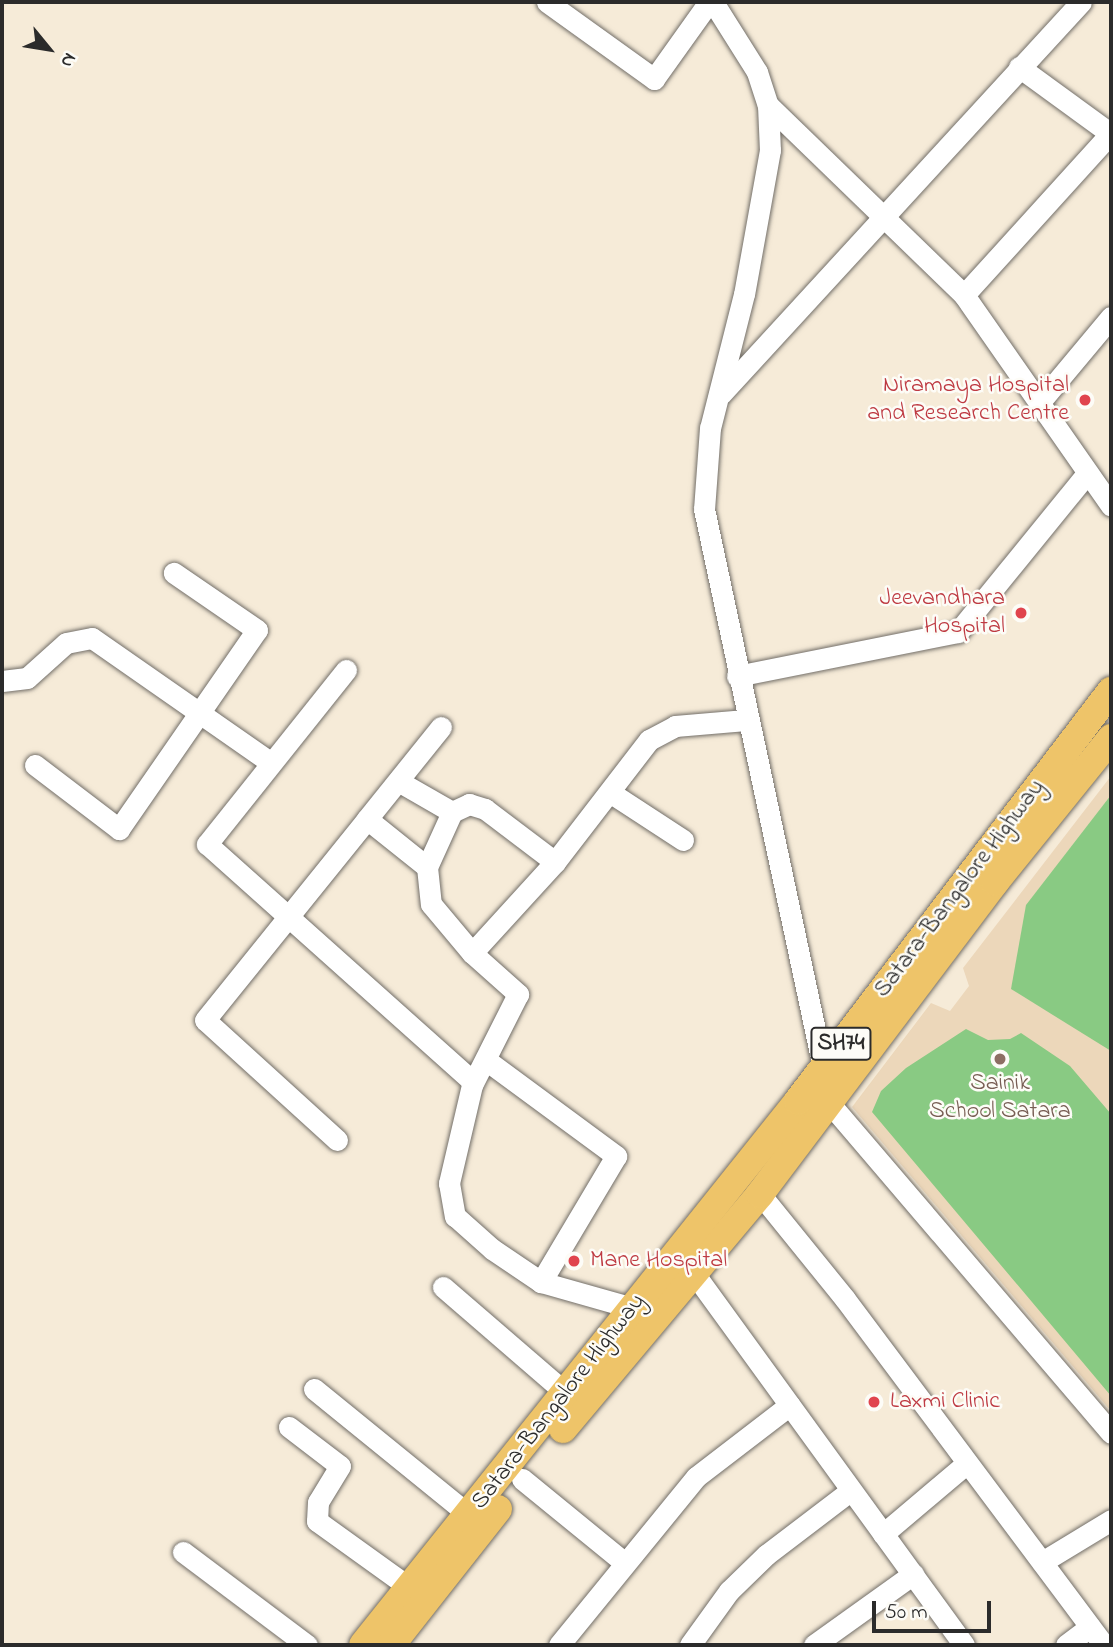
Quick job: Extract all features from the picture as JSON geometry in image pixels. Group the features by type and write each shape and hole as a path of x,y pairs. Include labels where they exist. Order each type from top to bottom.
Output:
{"main road":[{"name":"Satara-Bangalore Highway","path":"363,1645 469,1516 822,1069 1111,691"},
{"name":"Satara-Bangalore Highway","path":"391,1645 522,1479 831,1105 995,882 1111,738"}],"street":[{"path":"547,2 654,79 711,2 757,72 768,105 770,150 758,230 704,469 704,509 746,720 831,1105 1111,1433"},
{"path":"718,398 1019,66 1081,2"},
{"path":"964,295 1111,133 1019,66"},
{"path":"768,105 964,295 1111,506"},
{"path":"1039,403 1111,317"},
{"path":"737,676 958,632 1087,473"},
{"path":"35,765 119,829 257,630 174,573"},
{"path":"2,681 27,678 66,643 92,638 271,763"},
{"path":"346,670 207,844 473,1082"},
{"path":"472,953 555,862 611,793 646,743 675,726 746,720"},
{"path":"337,1140 205,1020 441,727"},
{"path":"398,780 452,812"},
{"path":"611,793 683,840"},
{"path":"555,862 485,808 469,804 452,812 427,867 431,904 472,953 518,995 473,1082 449,1183 455,1216 492,1249 541,1282 633,1308"},
{"path":"367,819 427,867"},
{"path":"486,1060 616,1156 541,1282"},
{"path":"760,1194 1104,1645"},
{"path":"693,1272 964,1645"},
{"path":"443,1287 566,1393"},
{"path":"314,1389 469,1516"},
{"path":"559,1645 709,1464 790,1405"},
{"path":"289,1427 340,1466 318,1502 317,1521 409,1587"},
{"path":"883,1534 967,1464"},
{"path":"522,1479 625,1563"},
{"path":"690,1645 729,1591 766,1555 850,1491"},
{"path":"1042,1562 1111,1520"},
{"path":"183,1552 307,1645"},
{"path":"814,1645 912,1574"},
{"path":"1066,1645 1090,1627"}],"shaded area":[{"name":"Sainik School Satara","path":"1111,776 1111,1411 852,1107 931,1003 950,1011 969,986 963,968"}],"green space":[{"path":"1111,795 1111,1051 1011,989 1026,905"},
{"path":"966,1029 988,1040 1010,1039 1021,1033 1070,1066 1111,1114 1111,1396 872,1112 881,1091 906,1068"}],"place":[{"name":"Niramaya Hospital and Research Centre","path":"1085,400"},
{"name":"Jeevandhara Hospital","path":"1021,613"},
{"name":"Sainik School Satara","path":"1000,1059"},
{"name":"Mane Hospital","path":"574,1261"},
{"name":"Laxmi Clinic","path":"874,1402"}]}
